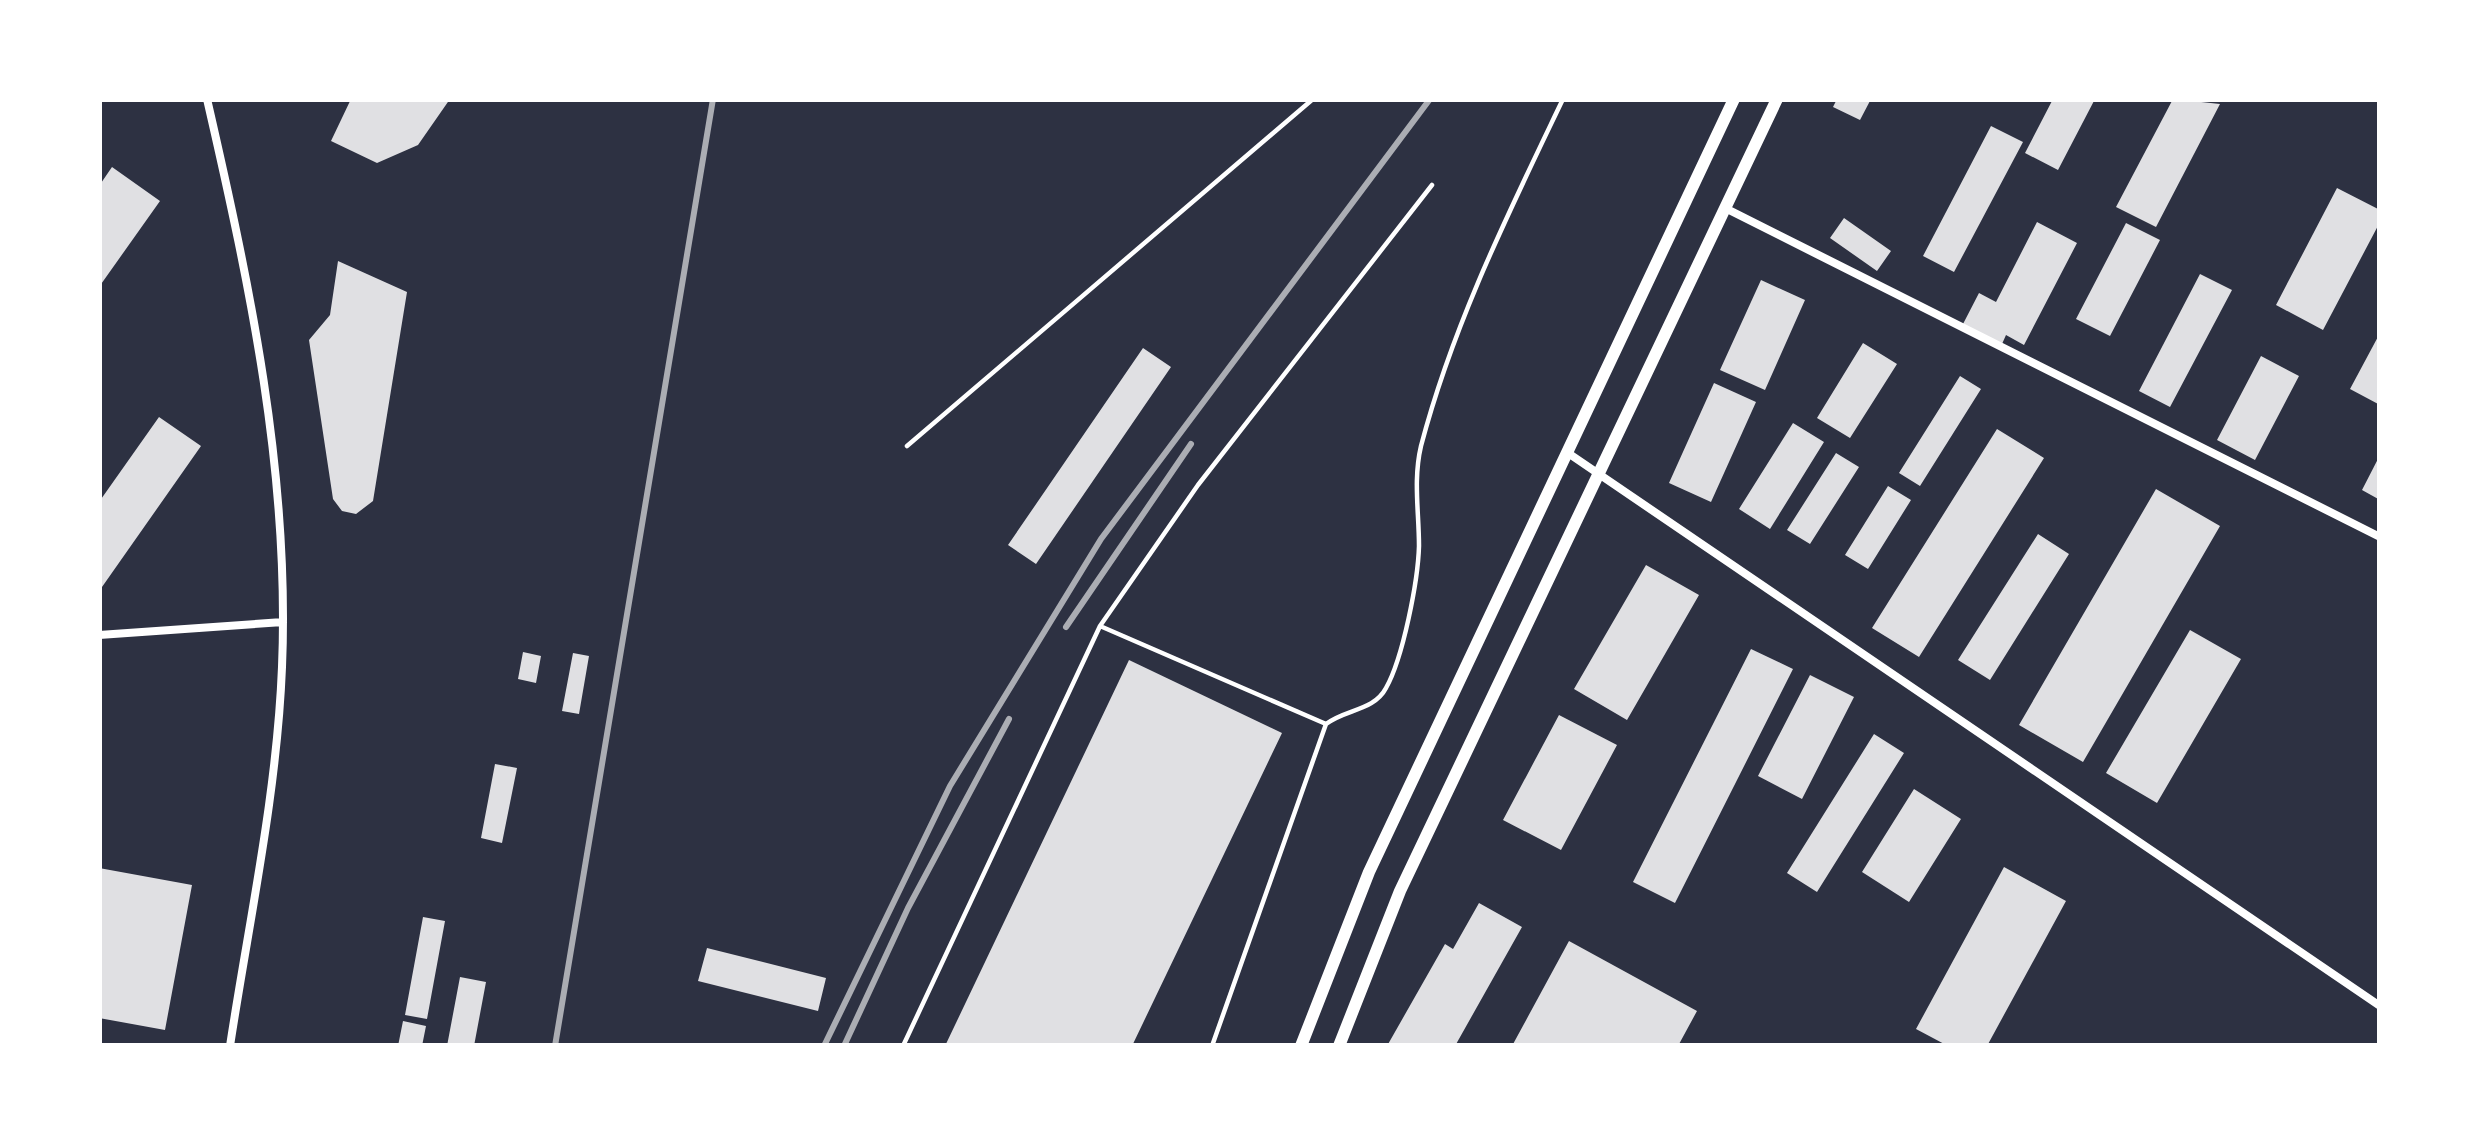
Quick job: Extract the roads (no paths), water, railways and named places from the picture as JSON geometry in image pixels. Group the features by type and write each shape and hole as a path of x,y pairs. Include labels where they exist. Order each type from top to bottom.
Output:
{"main road":[{"path":"1300,1046 1369,872 1734,99"},
{"path":"1339,1046 1400,891 1777,99"}],"street":[{"path":"207,99 264,374 283,622 270,790 230,1046"},
{"path":"1727,208 2380,537"},
{"path":"1567,452 2380,1006"},
{"path":"99,635 283,622"}],"lane":[{"path":"907,446 1313,99"},
{"path":"1212,1046 1326,724 1342,711 1375,702 1386,689 1419,551 1415,494 1421,447 1467,304 1563,99"},
{"path":"903,1046 1100,626 1198,485 1432,185"},
{"path":"1100,626 1326,724"}],"railway":[{"path":"555,1046 713,99"},
{"path":"824,1046 950,786 1101,539 1430,99"},
{"path":"1066,627 1191,444"},
{"path":"844,1046 908,908 1009,719"}]}
